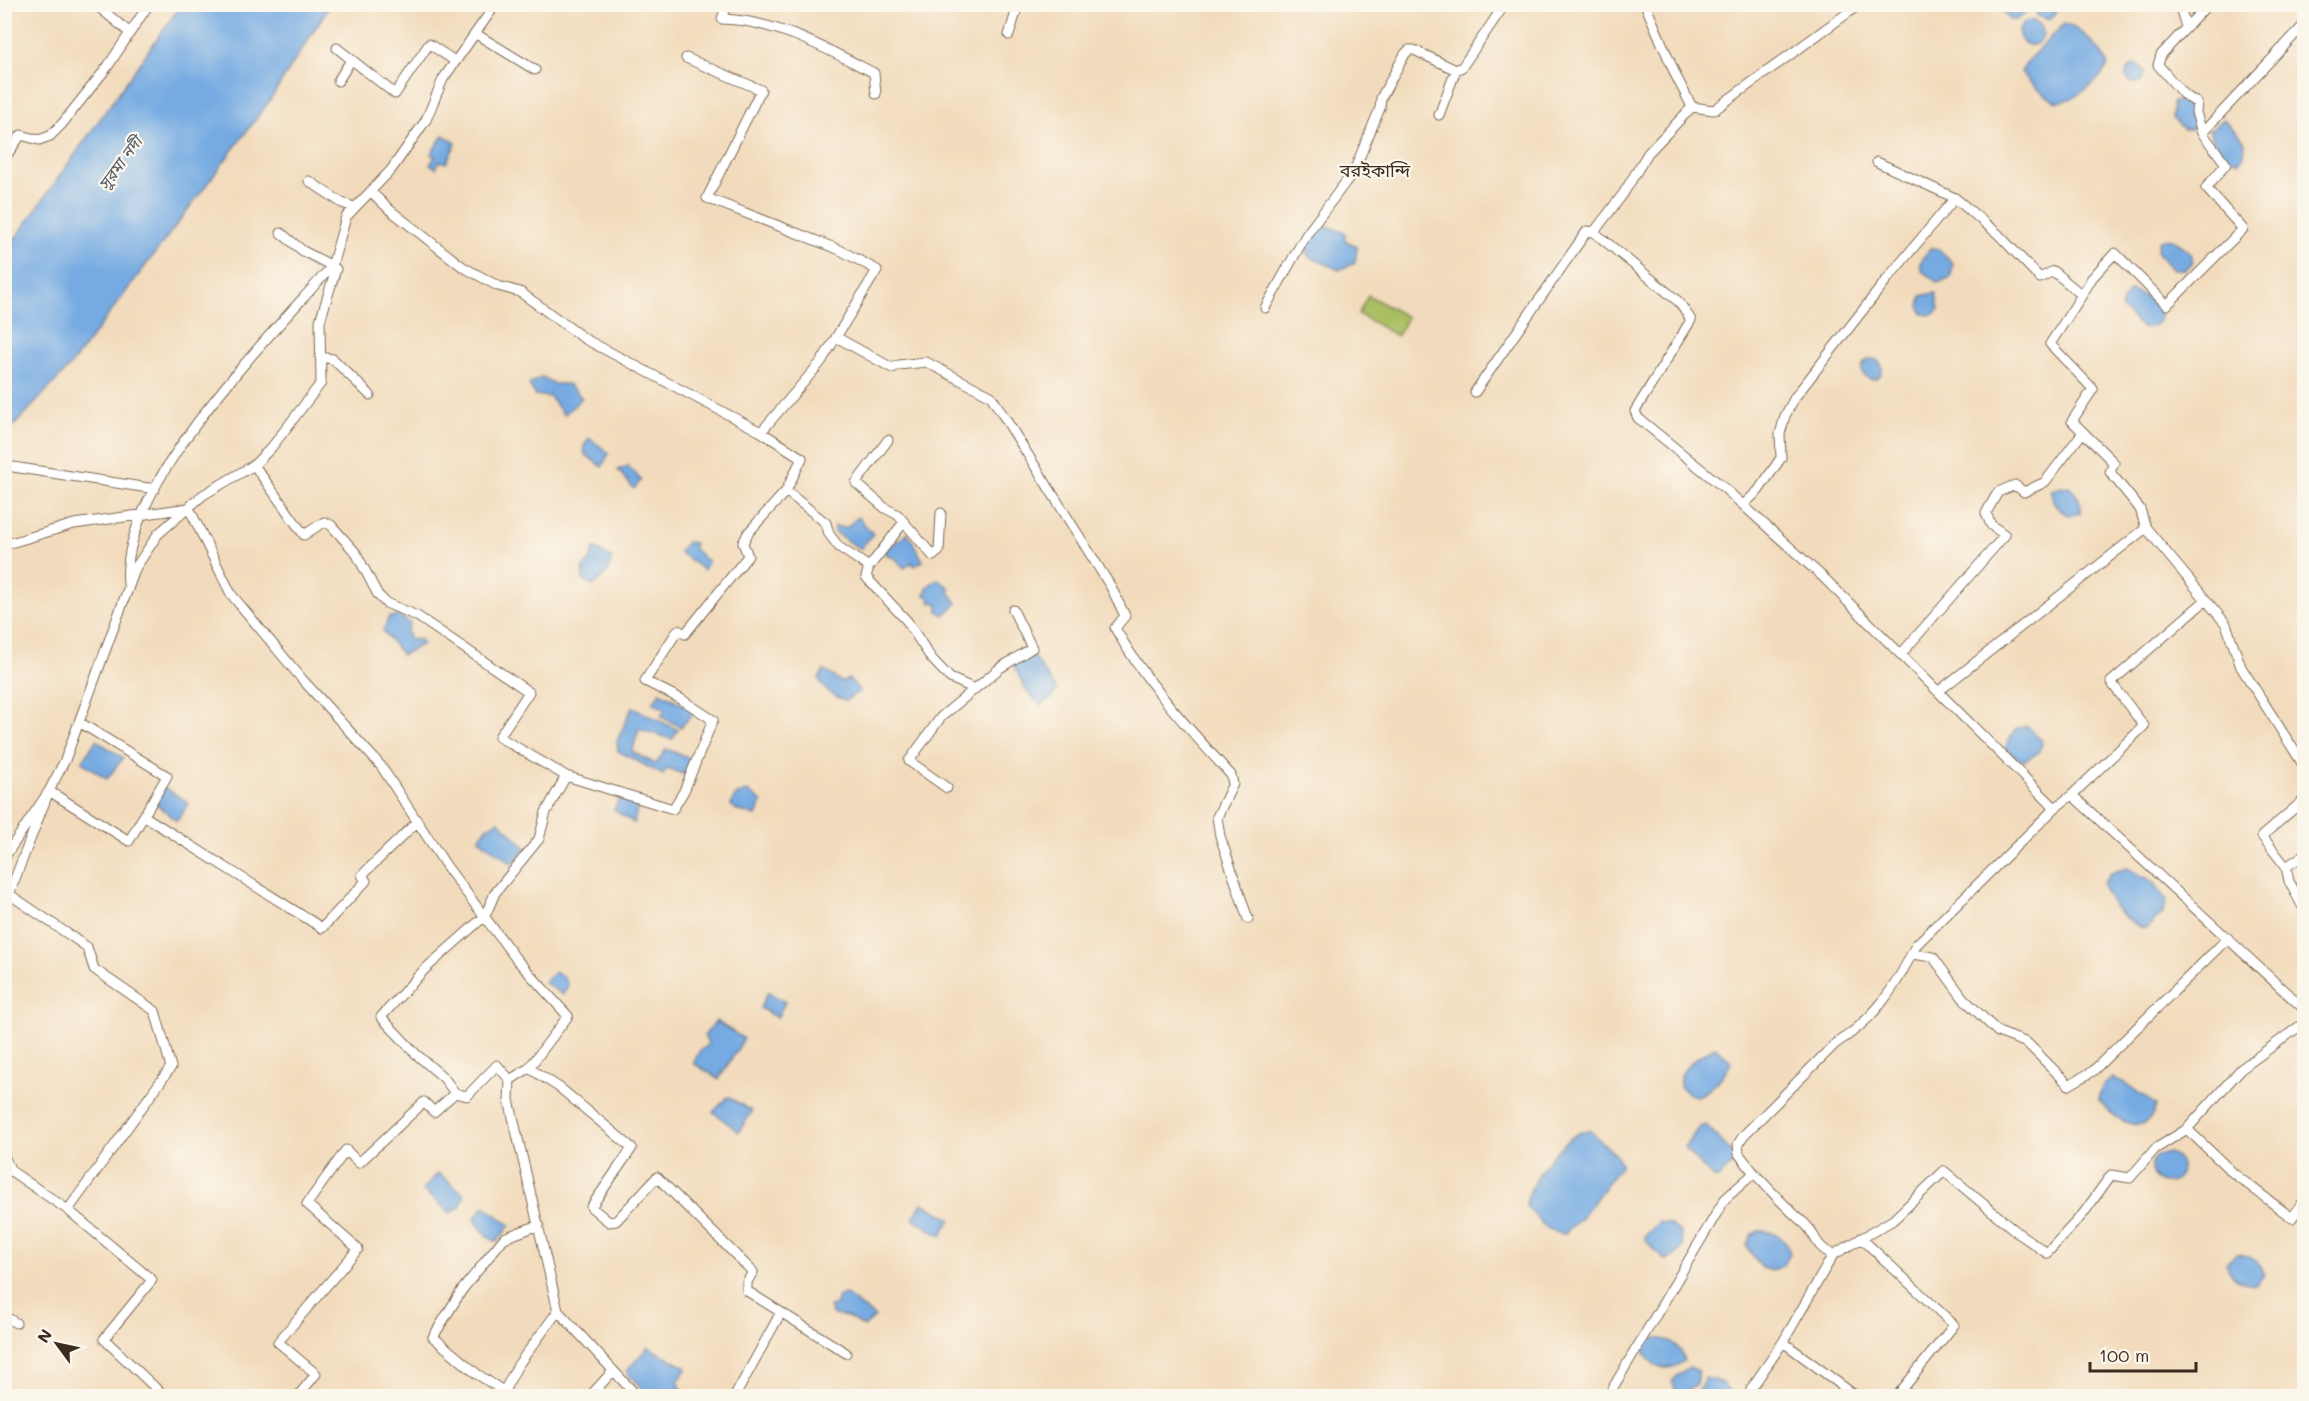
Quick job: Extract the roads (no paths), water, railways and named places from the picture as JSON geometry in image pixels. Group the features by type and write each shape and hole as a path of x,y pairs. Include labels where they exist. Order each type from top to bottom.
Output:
{"street":[{"path":"95,4 129,32"},
{"path":"4,159 21,135 39,140 50,136 62,124 108,66 149,4"},
{"path":"128,587 128,557 142,513 176,451 207,408 332,266 346,217 391,170 426,120 443,79 496,4"},
{"path":"727,4 722,19 748,20 827,49 874,73 876,94"},
{"path":"1009,35 1016,12 1012,4"},
{"path":"1439,116 1456,70 1462,67 1504,4"},
{"path":"1645,4 1692,107"},
{"path":"1692,107 1714,110 1860,4"},
{"path":"2179,4 2186,27"},
{"path":"2208,4 2161,55 2158,66 2183,94 2197,103 2196,112 2202,133 2226,164 2206,188 2243,229 2167,305 2115,254 2092,278 2050,344 2093,389 2072,420 2114,463 2110,472 2140,509 2146,528 2226,624 2241,667 2302,759"},
{"path":"2202,133 2304,25"},
{"path":"476,34 535,70"},
{"path":"337,48 395,94 429,44 455,62"},
{"path":"1264,308 1306,235 1354,171 1380,108 1381,98 1405,54 1409,50 1414,50 1456,70"},
{"path":"686,58 761,90 707,198 840,250 877,270 821,362 761,432"},
{"path":"338,81 351,60"},
{"path":"1594,232 1623,194 1648,153 1692,107"},
{"path":"1876,162 1955,198 1998,234 2040,278 2053,271 2082,295"},
{"path":"309,181 342,203 354,207"},
{"path":"254,465 304,536 324,522 331,525 357,553 378,595 386,603 417,616 530,692 499,737 566,776 673,809 684,791 713,720 681,699 645,681 678,630 685,634 748,556 743,543 748,533 786,491 802,458 761,432 585,339 520,292 498,286 463,267 390,210 371,192"},
{"path":"1743,505 1763,484 1781,458 1780,434 1785,416 1795,397 1888,278 1955,198"},
{"path":"1475,392 1587,231 1594,232 1679,302 1691,320 1635,411 1638,418 1743,505 1825,579 1902,653 2055,808"},
{"path":"4,858 49,790 65,760 136,567 158,534 203,495 254,465 271,448 321,383 320,321 336,269 303,251 281,233"},
{"path":"836,337 892,368 926,362 991,396 1001,408 1034,467 1111,587 1125,616 1115,627 1127,649 1162,697 1231,776 1233,784 1217,817 1220,836 1248,918"},
{"path":"320,357 333,359 370,395"},
{"path":"1902,653 2005,535 1991,525 1986,513 1998,492 2015,485 2024,492 2045,482 2083,432"},
{"path":"888,440 856,483 904,522 933,556 939,551 941,513"},
{"path":"13,468 154,489"},
{"path":"786,491 826,523 829,534 838,547 869,567"},
{"path":"4,545 74,524 189,508"},
{"path":"189,508 231,594 302,679 381,766 417,822 517,960 568,1016 529,1068 510,1080"},
{"path":"904,522 869,567 866,577 907,621 931,658 950,678 975,689"},
{"path":"1940,691 2146,528"},
{"path":"1833,1255 1817,1245 1806,1225 1785,1209 1754,1173 1739,1154 1738,1144 1744,1135 1836,1043 1853,1033 1870,1017 1904,970 1916,945 2055,808 2072,795 2144,726 2111,682 2206,600"},
{"path":"947,788 909,761 941,717 1000,668 1032,648 1013,610"},
{"path":"49,790 129,841 167,776 79,722"},
{"path":"566,776 546,812 539,839 495,893 485,916 424,970 381,1017 417,1055 444,1078 455,1093 467,1096 497,1065 510,1080 509,1100 558,1311 637,1396"},
{"path":"49,790 9,894 87,947 94,969 155,1011 171,1067 68,1210"},
{"path":"2072,795 2304,1009"},
{"path":"2304,800 2262,836 2286,867 2289,881 2304,909"},
{"path":"144,816 322,928 366,881 362,875 417,822"},
{"path":"2286,867 2304,855"},
{"path":"1911,954 1933,957 1963,998 1998,1032 2026,1043 2068,1085 2093,1071 2228,938"},
{"path":"1750,1396 1750,1389 1783,1342 1833,1255 1893,1220 1944,1171 2018,1233 2047,1253 2083,1214 2111,1175 2130,1178 2155,1149 2187,1129 2241,1070 2304,1023"},
{"path":"529,1068 560,1088 632,1148 591,1207 609,1222 616,1221 657,1177 753,1272 747,1282 747,1291 780,1314 846,1353"},
{"path":"298,1396 316,1374 278,1342 358,1249 307,1204 345,1150 359,1162 424,1102 434,1112 455,1093"},
{"path":"2187,1129 2233,1173 2292,1218 2304,1201"},
{"path":"4,1156 12,1171 68,1210 152,1280 104,1339 164,1396"},
{"path":"1608,1396 1725,1199 1754,1173"},
{"path":"539,1225 504,1238 462,1290 433,1337 477,1374 508,1394 518,1365 558,1311"},
{"path":"1861,1238 1954,1325 1896,1396"},
{"path":"735,1396 780,1314"},
{"path":"4,1316 16,1323"},
{"path":"1783,1342 1856,1396"},
{"path":"590,1396 613,1371"}],"water":[{"path":"2060,4 2050,20 2037,16 2035,5"},
{"name":"সুরমা নদী","path":"181,5 330,5 268,103 70,366 5,435 5,253"},
{"path":"1997,5 2022,5 2026,12 2016,20 2010,20"},
{"path":"2031,21 2040,24 2043,33 2040,42 2031,45 2022,42 2019,33 2022,24"},
{"path":"2064,24 2090,40 2108,65 2099,78 2084,91 2067,100 2059,101 2044,94 2021,72 2029,59"},
{"path":"2135,65 2141,68 2144,74 2141,80 2135,83 2129,80 2126,74 2129,68"},
{"path":"2181,99 2190,105 2197,120 2192,129 2184,129 2172,118 2172,103"},
{"path":"2224,119 2245,142 2244,155 2239,162 2221,150 2209,130"},
{"path":"443,135 456,143 446,163 440,161 436,168 430,164 435,157 431,154"},
{"path":"1325,225 1345,233 1345,240 1357,247 1355,263 1339,270 1308,256 1310,237"},
{"path":"2173,240 2186,249 2193,263 2185,269 2172,269 2157,251 2158,241"},
{"path":"1930,248 1939,249 1953,263 1951,277 1938,283 1922,271 1920,263"},
{"path":"2129,291 2138,293 2153,302 2158,308 2159,321 2143,329 2122,309 2122,303"},
{"path":"1936,293 1939,310 1932,315 1923,314 1919,306 1921,296"},
{"path":"1868,359 1876,359 1882,365 1882,373 1876,379 1868,379 1862,373 1862,365"},
{"path":"542,377 554,384 568,384 582,398 564,415 550,397 535,395 529,384"},
{"path":"589,438 609,453 602,467 585,454 584,446"},
{"path":"628,466 641,480 634,489 618,470"},
{"path":"2061,486 2069,487 2077,496 2081,505 2080,513 2068,515 2056,505 2052,490"},
{"path":"858,517 873,534 860,549 834,532 835,526 846,528"},
{"path":"908,533 923,561 914,566 912,562 904,568 895,558 887,555 885,550"},
{"path":"687,542 694,543 694,549 708,562 704,570 679,552"},
{"path":"594,548 612,558 608,572 593,586 583,579 583,567 590,561"},
{"path":"938,579 950,588 949,592 957,603 944,615 938,611 938,604 930,602 931,599 925,595 928,586"},
{"path":"400,616 410,623 407,631 410,640 420,639 423,644 402,655 383,631 389,617"},
{"path":"1029,650 1057,690 1051,699 1041,705 1028,693 1013,665"},
{"path":"824,670 842,682 849,679 860,691 845,701 833,695 823,686 819,678"},
{"path":"660,692 695,711 681,727 661,717 665,709 653,703"},
{"path":"632,707 678,730 672,739 639,729 632,752 656,764 666,749 691,759 686,775 667,768 663,775 618,751 617,741"},
{"path":"2027,726 2042,740 2042,744 2036,754 2022,761 2005,748 2015,729"},
{"path":"96,740 123,758 107,779 82,762"},
{"path":"162,786 189,803 177,821 154,802"},
{"path":"748,791 762,802 756,816 737,810 731,805 735,796"},
{"path":"620,798 638,805 634,823 614,810"},
{"path":"499,821 526,848 512,864 479,839 487,827"},
{"path":"2127,868 2152,881 2167,901 2162,915 2145,929 2131,922 2119,911 2105,892 2103,884 2110,873"},
{"path":"555,972 564,977 568,986 563,995 544,982"},
{"path":"768,992 785,1002 777,1018 760,1008"},
{"path":"716,1021 744,1039 719,1079 693,1063 700,1050 706,1047 708,1042 704,1036"},
{"path":"1715,1047 1732,1062 1713,1086 1704,1093 1697,1096 1689,1094 1681,1086 1682,1073 1694,1060"},
{"path":"2113,1078 2125,1083 2156,1105 2152,1116 2138,1125 2120,1119 2111,1113 2098,1098 2103,1086"},
{"path":"728,1097 752,1111 739,1132 713,1112"},
{"path":"1706,1125 1738,1159 1719,1178 1713,1178 1684,1148 1699,1127"},
{"path":"1589,1130 1616,1155 1621,1165 1583,1216 1564,1234 1557,1233 1542,1224 1526,1206 1528,1196 1540,1172 1559,1149 1569,1139"},
{"path":"2166,1153 2177,1157 2181,1168 2177,1179 2166,1183 2155,1179 2151,1168 2155,1157"},
{"path":"438,1173 465,1195 460,1207 450,1213 423,1190"},
{"path":"922,1203 951,1219 941,1236 913,1219"},
{"path":"484,1206 510,1225 497,1242 487,1236 474,1219"},
{"path":"1659,1222 1669,1224 1680,1232 1683,1246 1675,1256 1665,1260 1646,1241 1645,1236"},
{"path":"1759,1231 1775,1234 1786,1244 1790,1254 1784,1265 1772,1271 1762,1268 1746,1246 1752,1234"},
{"path":"2237,1254 2254,1260 2260,1267 2264,1275 2256,1284 2237,1279 2228,1269 2225,1264"},
{"path":"845,1294 875,1317 864,1327 848,1317 833,1315 829,1307 835,1305 838,1297"},
{"path":"1658,1338 1675,1345 1684,1361 1665,1368 1650,1360 1643,1348 1648,1340"},
{"path":"648,1347 687,1368 678,1381 682,1390 690,1396 649,1396 626,1372"},
{"path":"1689,1367 1699,1371 1696,1384 1686,1392 1676,1392 1672,1381"},
{"path":"1705,1378 1721,1382 1733,1396 1695,1396"}],"district":[{"name":"বরইকান্দি","path":"1375,171"}]}
